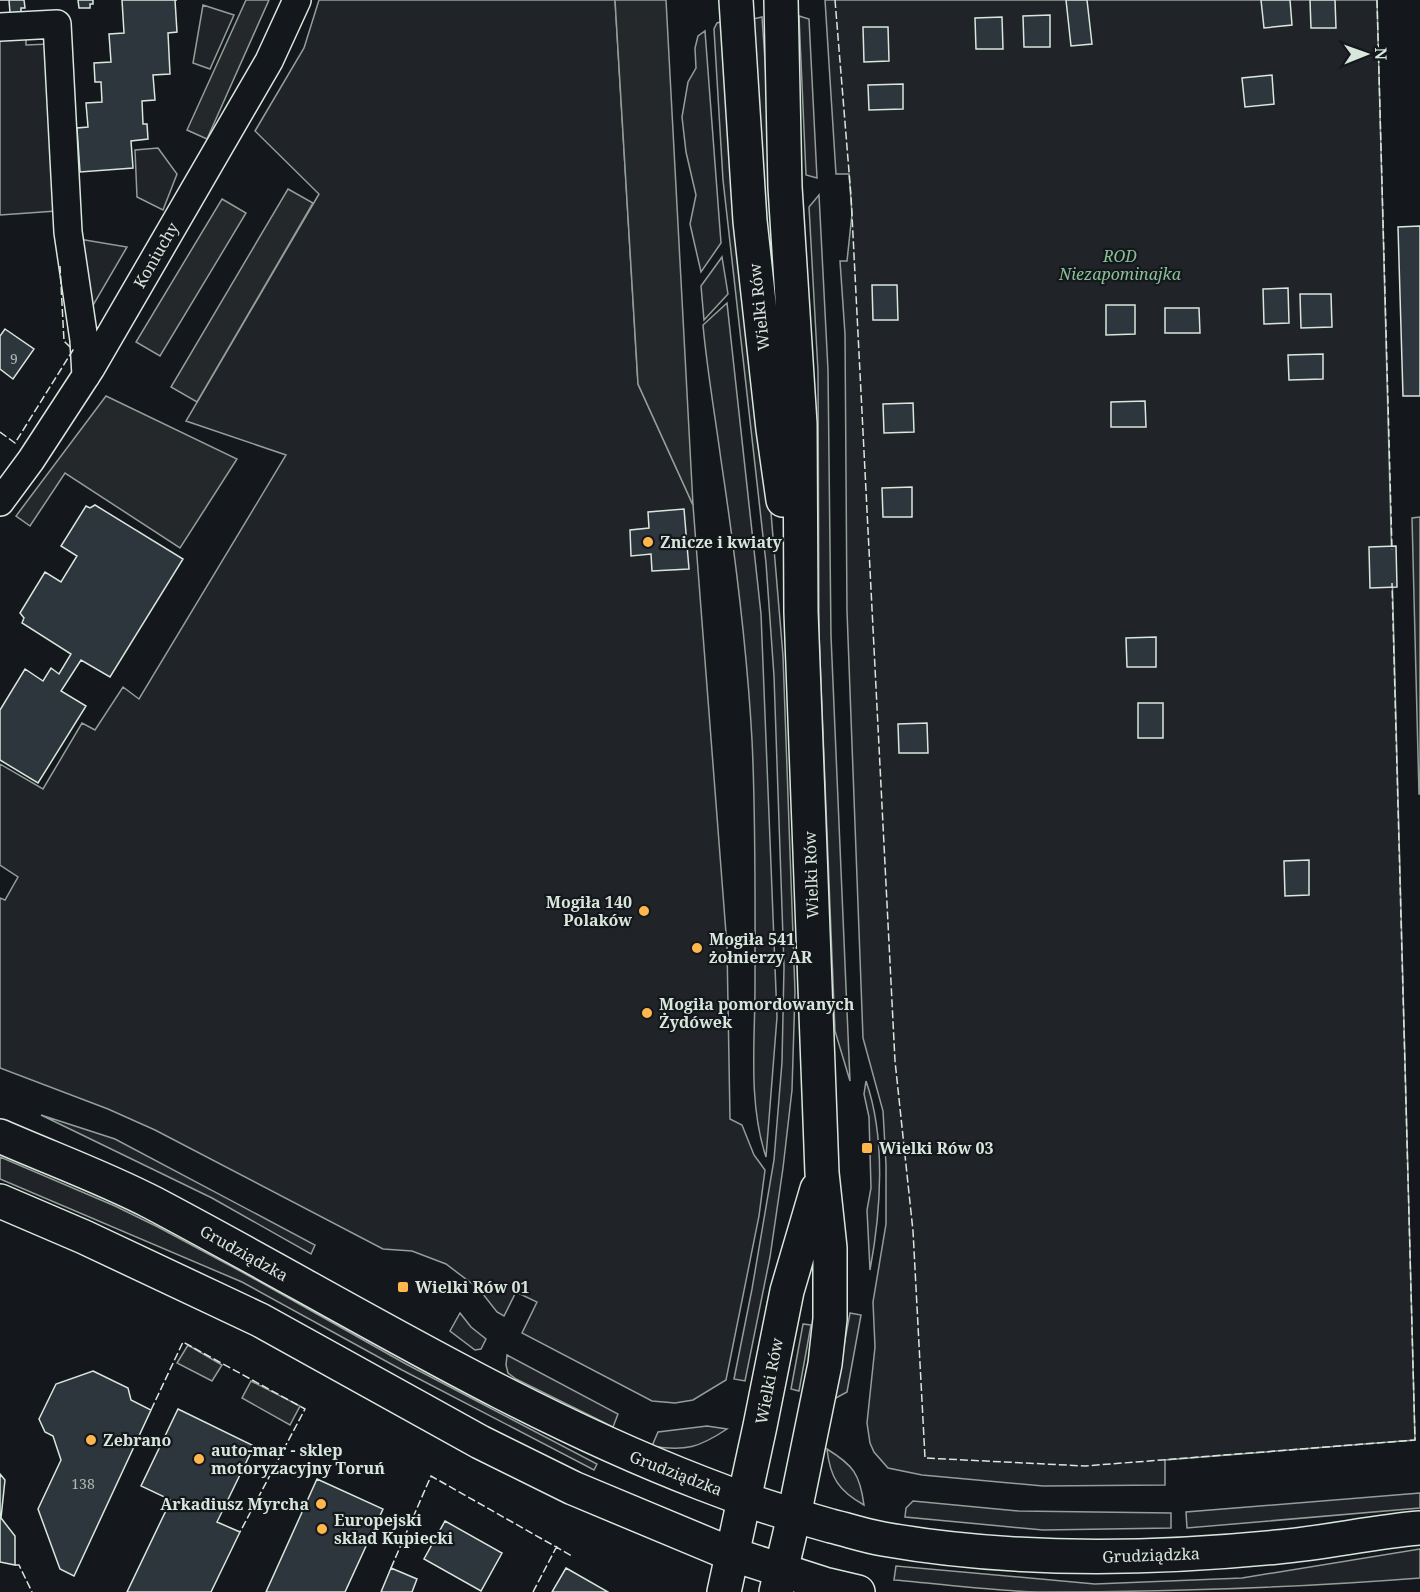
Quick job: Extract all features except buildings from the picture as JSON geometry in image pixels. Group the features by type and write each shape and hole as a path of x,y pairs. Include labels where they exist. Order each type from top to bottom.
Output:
{"street":[{"name":"Koniuchy","path":"0,502 31,460 86,376 268,61 297,0"},
{"name":"Wielki Rów","path":"736,0 751,232 772,429 801,612"},
{"name":"Wielki Rów","path":"778,1581 794,1516 825,1364 830,1318 830,1248 822,1173 801,612 800,424 785,187 781,0"},
{"path":"0,27 57,24 68,232 84,340 86,376"},
{"name":"Grudziądzka","path":"0,1136 148,1201 472,1378 552,1419 640,1460 744,1500 794,1516 879,1538 978,1551 1066,1557 1178,1555 1281,1547 1420,1527"},
{"name":"Wielki Rów","path":"724,1592 787,1291 822,1173"},
{"path":"0,1201 84,1237 260,1320 480,1442 560,1481 731,1554 778,1581 858,1592"}],"green space":[{"path":"319,0 615,0 638,384 693,505 727,946 730,1119 742,1125 754,1155 765,1170 759,1216 726,1380 693,1400 675,1403 652,1401 522,1333 537,1302 516,1292 504,1316 497,1312 479,1289 446,1264 412,1251 383,1249 155,1130 108,1109 0,1068 0,898 5,900 18,877 0,865 0,764 43,789 82,723 95,730 123,687 139,699 286,455 186,421 319,194 255,131 304,48"},
{"name":"ROD Niezapominajka","path":"825,0 1377,0 1415,1440 1165,1460 1165,1485 1043,1486 922,1475 888,1468 874,1452 870,1443 867,1423 875,1347 873,1302 886,1224 886,1165 883,1111 863,1038 847,611 845,334 840,261 847,261 852,214 849,174 836,174"},
{"path":"203,5 234,15 210,69 193,63"},
{"path":"799,16 809,19 817,178 806,175"},
{"path":"762,17 783,326 774,327 753,19"},
{"path":"724,21 736,201 771,513 783,656 795,992 792,1090 783,1168 770,1257 745,1381 734,1379 774,1160 782,1062 784,967 774,676 766,563 723,180 714,29 717,23"},
{"path":"705,31 721,243 701,272 690,224 696,195 686,152 682,117 688,82 696,68 695,48 698,36"},
{"path":"26,32 26,45 49,44 56,211 0,215 0,33"},
{"path":"158,148 177,174 163,210 137,197 135,150"},
{"path":"819,195 828,370 831,636 850,1081 835,1031 819,634 818,371 809,207"},
{"path":"79,239 127,247 88,314"},
{"path":"722,257 728,294 704,320 701,286"},
{"path":"727,303 761,614 777,1017 766,1157 757,1115 754,1072 755,832 750,705 736,565 703,325"},
{"path":"866,1081 877,1126 880,1175 877,1224 870,1270 867,1210 871,1188 869,1117 864,1094"},
{"path":"41,1115 115,1139 315,1245 311,1254 212,1198"},
{"path":"0,1157 158,1227 406,1364 597,1464 594,1470 402,1370 242,1282 0,1179"},
{"path":"460,1313 471,1327 486,1339 481,1349 475,1350 450,1331"},
{"path":"850,1313 861,1315 847,1392 834,1399"},
{"path":"803,1324 811,1325 799,1391 791,1389"},
{"path":"507,1355 618,1414 613,1427 516,1379 508,1373"},
{"path":"707,1426 727,1429 709,1440 692,1446 664,1448 652,1446 658,1432"},
{"path":"827,1449 854,1471 860,1485 864,1505 837,1483 828,1459"},
{"path":"1420,1493 1420,1508 1187,1528 1186,1512"},
{"path":"913,1501 1019,1511 1171,1513 1171,1528 1043,1530 905,1517 906,1508"},
{"path":"1420,1549 1420,1578 1277,1587 1039,1592 894,1580 896,1566 1095,1584 1242,1578"}],"shaded area":[{"path":"246,0 269,0 207,139 187,130"},
{"path":"615,0 666,0 693,505 638,384"},
{"path":"288,189 313,203 197,402 171,387"},
{"path":"222,199 246,213 160,356 136,342"},
{"path":"106,396 237,459 180,548 65,473 30,526 16,516"},
{"path":"1420,517 1420,794 1419,794 1412,518"},
{"path":"188,1345 222,1365 212,1381 177,1363"},
{"path":"251,1381 300,1406 290,1425 242,1398"}],"fence":[{"path":"835,0 851,196 895,1061 913,1231 925,1458 1085,1466 1415,1440 1392,583"},
{"path":"1377,0 1392,550"},
{"path":"0,432 15,443 73,350 64,341 60,266"},
{"path":"151,1410 183,1342 305,1409 240,1532"},
{"path":"391,1568 431,1476 572,1556"},
{"path":"533,1592 557,1546"},
{"path":"15,1565 19,1565 32,1592"}],"place":[{"name":"Znicze i kwiaty","path":"648,542"},
{"name":"Mogiła 140 Polaków","path":"644,911"},
{"name":"Mogiła 541 żołnierzy AR","path":"697,948"},
{"name":"Mogiła pomordowanych Żydówek","path":"647,1013"},
{"name":"Wielki Rów 03","path":"867,1148"},
{"name":"Wielki Rów 01","path":"403,1287"},
{"name":"Zebrano","path":"91,1440"},
{"name":"auto-mar - sklep motoryzacyjny Toruń","path":"199,1459"},
{"name":"Arkadiusz Myrcha","path":"321,1504"},
{"name":"Europejski skład Kupiecki","path":"322,1529"}]}
